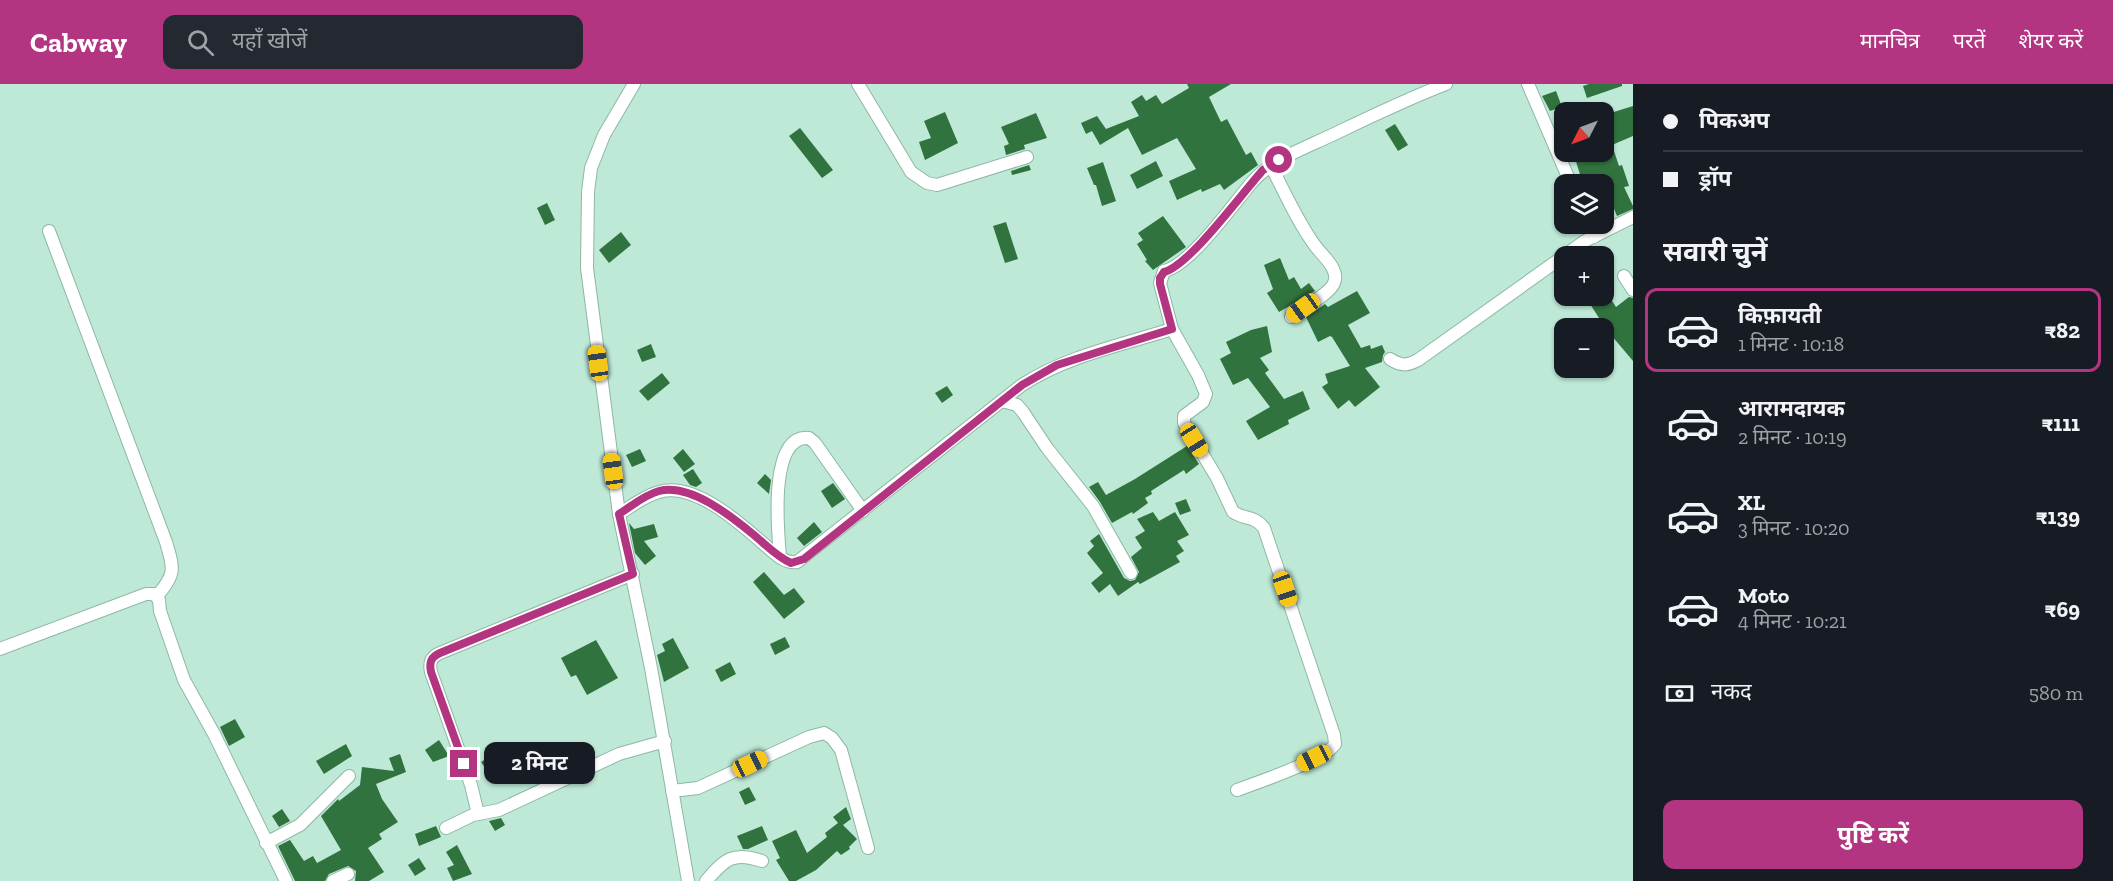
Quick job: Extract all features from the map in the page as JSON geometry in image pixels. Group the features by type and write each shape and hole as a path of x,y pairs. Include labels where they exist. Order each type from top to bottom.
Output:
{"street":[{"path":"634,84 599,145 591,168 588,192 588,283 619,514 633,574 656,743 672,792 688,881"},
{"path":"858,84 911,172 927,183 937,184 1027,157"},
{"path":"1237,790 1299,766 1329,751 1335,744 1334,735 1264,528 1252,518 1233,512 1184,423 1184,416 1203,402 1206,394 1172,329 1160,278 1164,272 1171,270 1189,255 1263,170 1410,98 1446,84"},
{"path":"1528,84 1567,174"},
{"path":"1271,166 1306,232 1331,266 1335,278 1334,283 1326,292 1291,317"},
{"path":"1390,359 1401,365 1418,360 1563,256 1633,217"},
{"path":"49,231 166,542 173,567 168,583 157,596"},
{"path":"1624,276 1633,290"},
{"path":"619,514 646,496 675,489 689,493 719,510 791,563 804,559 1022,385 1057,365 1172,329"},
{"path":"1002,401 1017,405 1023,412 1047,448 1093,506 1131,573"},
{"path":"780,557 778,489 781,466 787,449 801,439 809,438 815,443 863,511"},
{"path":"478,814 471,785 431,672 432,658 633,574"},
{"path":"0,649 146,594 157,596 184,680 214,735 286,881"},
{"path":"672,792 698,788 809,737 824,734 832,738 841,750 868,849"},
{"path":"447,828 467,817 499,810 619,754 656,743"},
{"path":"266,843 300,825 349,776"},
{"path":"706,881 723,864 738,855 762,861"},
{"path":"333,881 348,874"}],"building":[{"path":"1187,84 1231,84 1209,97 1221,122 1227,119 1246,155 1251,152 1258,165 1224,190 1220,184 1202,192 1201,189 1177,200 1169,181 1196,169 1177,138 1142,155 1128,128 1100,145 1092,131 1086,134 1081,123 1097,116 1106,129 1139,116 1131,102 1142,95 1146,101 1156,95 1162,104 1189,88"},
{"path":"1622,84 1622,86 1587,98 1583,86"},
{"path":"1556,91 1560,102 1554,102 1554,110 1550,111 1542,96"},
{"path":"1633,106 1633,136 1614,144 1614,112"},
{"path":"945,112 958,143 925,160 919,142 931,138 924,121"},
{"path":"1036,113 1047,138 1024,145 1025,149 1006,155 1004,146 1009,144 1001,127"},
{"path":"1395,124 1408,145 1398,151 1385,130"},
{"path":"800,128 833,170 822,178 789,136"},
{"path":"1614,151 1619,166 1622,165 1629,186 1624,187 1633,209 1617,216 1614,209 1614,174 1580,174 1576,162 1614,162"},
{"path":"1156,161 1163,176 1137,189 1130,175"},
{"path":"1103,162 1116,201 1102,206 1096,185 1087,168"},
{"path":"1029,165 1031,170 1012,175 1011,171"},
{"path":"547,203 555,220 545,225 537,208"},
{"path":"1163,216 1186,247 1153,270 1145,261 1147,260 1137,244 1143,240 1138,233"},
{"path":"1006,222 1018,259 1005,263 993,226"},
{"path":"621,232 631,245 609,263 599,250"},
{"path":"1280,258 1289,280 1294,277 1301,289 1309,283 1315,291 1279,312 1267,293 1273,289 1264,265"},
{"path":"1357,291 1370,313 1348,325 1361,348 1370,345 1371,349 1382,345 1385,352 1382,362 1365,368 1380,387 1355,407 1349,400 1338,409 1322,387 1328,383 1325,374 1350,366 1332,337 1318,342 1306,317 1325,304 1328,307"},
{"path":"1629,297 1633,298 1633,361 1614,338 1614,318 1599,318 1591,306 1614,306 1614,304 1616,307"},
{"path":"1267,326 1272,352 1260,358 1269,370 1265,373 1284,399 1303,391 1310,409 1288,420 1289,424 1258,440 1246,421 1270,407 1248,378 1233,385 1220,359 1231,353 1226,342 1251,330"},
{"path":"651,344 656,357 642,362 637,350"},
{"path":"662,373 670,383 648,401 639,391"},
{"path":"947,386 953,395 942,403 935,393"},
{"path":"1187,446 1199,464 1186,474 1184,470 1151,491 1152,494 1145,498 1148,503 1133,514 1132,512 1112,523 1089,487 1098,482 1106,495"},
{"path":"640,449 646,461 632,467 626,455"},
{"path":"683,449 695,464 684,472 673,458"},
{"path":"693,469 702,483 696,487 690,485 683,475"},
{"path":"765,474 771,480 769,494 757,483"},
{"path":"833,483 845,499 832,508 821,491"},
{"path":"1186,499 1191,511 1180,515 1175,503"},
{"path":"1153,512 1159,521 1175,512 1189,535 1177,541 1184,551 1176,556 1180,562 1140,584 1138,582 1118,596 1110,584 1099,593 1091,583 1103,573 1087,553 1094,546 1090,541 1099,534 1124,578 1130,581 1135,580 1139,572 1131,557 1142,548 1135,537 1145,531 1137,519"},
{"path":"814,522 822,532 804,546 797,538"},
{"path":"629,523 634,529 654,524 658,537 644,541 656,556 645,565 635,553"},
{"path":"764,572 784,595 794,588 805,602 784,619 753,582"},
{"path":"785,637 790,647 775,655 770,644"},
{"path":"673,638 689,668 664,682 657,655 665,651 662,644"},
{"path":"596,640 618,678 587,695 576,675 571,677 561,658"},
{"path":"730,662 736,674 721,682 715,670"},
{"path":"235,719 245,737 229,746 220,727"},
{"path":"439,740 449,756 433,762 425,750"},
{"path":"346,744 352,756 324,774 316,761"},
{"path":"400,754 406,772 376,784 382,799 398,822 379,834 382,839 368,848 384,872 369,881 355,881 356,871 348,866 329,874 325,881 295,881 278,846 290,840 304,861 313,856 317,863 341,850 321,816 338,799 339,801 360,785 362,767 394,771 389,758"},
{"path":"492,755 499,768 489,774 481,762"},
{"path":"749,787 756,800 745,805 739,792"},
{"path":"846,807 851,819 843,825 857,839 849,847 850,849 841,855 837,851 816,870 796,881 789,881 776,860 780,858 772,841 796,830 807,853 827,837 825,833 838,823 833,817"},
{"path":"282,809 290,821 279,827 272,816"},
{"path":"501,818 505,825 495,831 489,821"},
{"path":"436,826 441,837 419,846 415,834"},
{"path":"762,826 768,840 743,849 737,836"},
{"path":"457,845 472,874 453,881 447,868 454,865 446,852"},
{"path":"419,858 426,869 415,876 408,865"}],"route":[{"path":"464,764 431,672 432,658 633,574 619,514 646,496 675,489 710,503 747,529 782,559 791,563 804,559 935,452 1038,375 1057,365 1172,329 1160,278 1164,272 1171,270 1189,255 1263,170 1279,160"}]}
